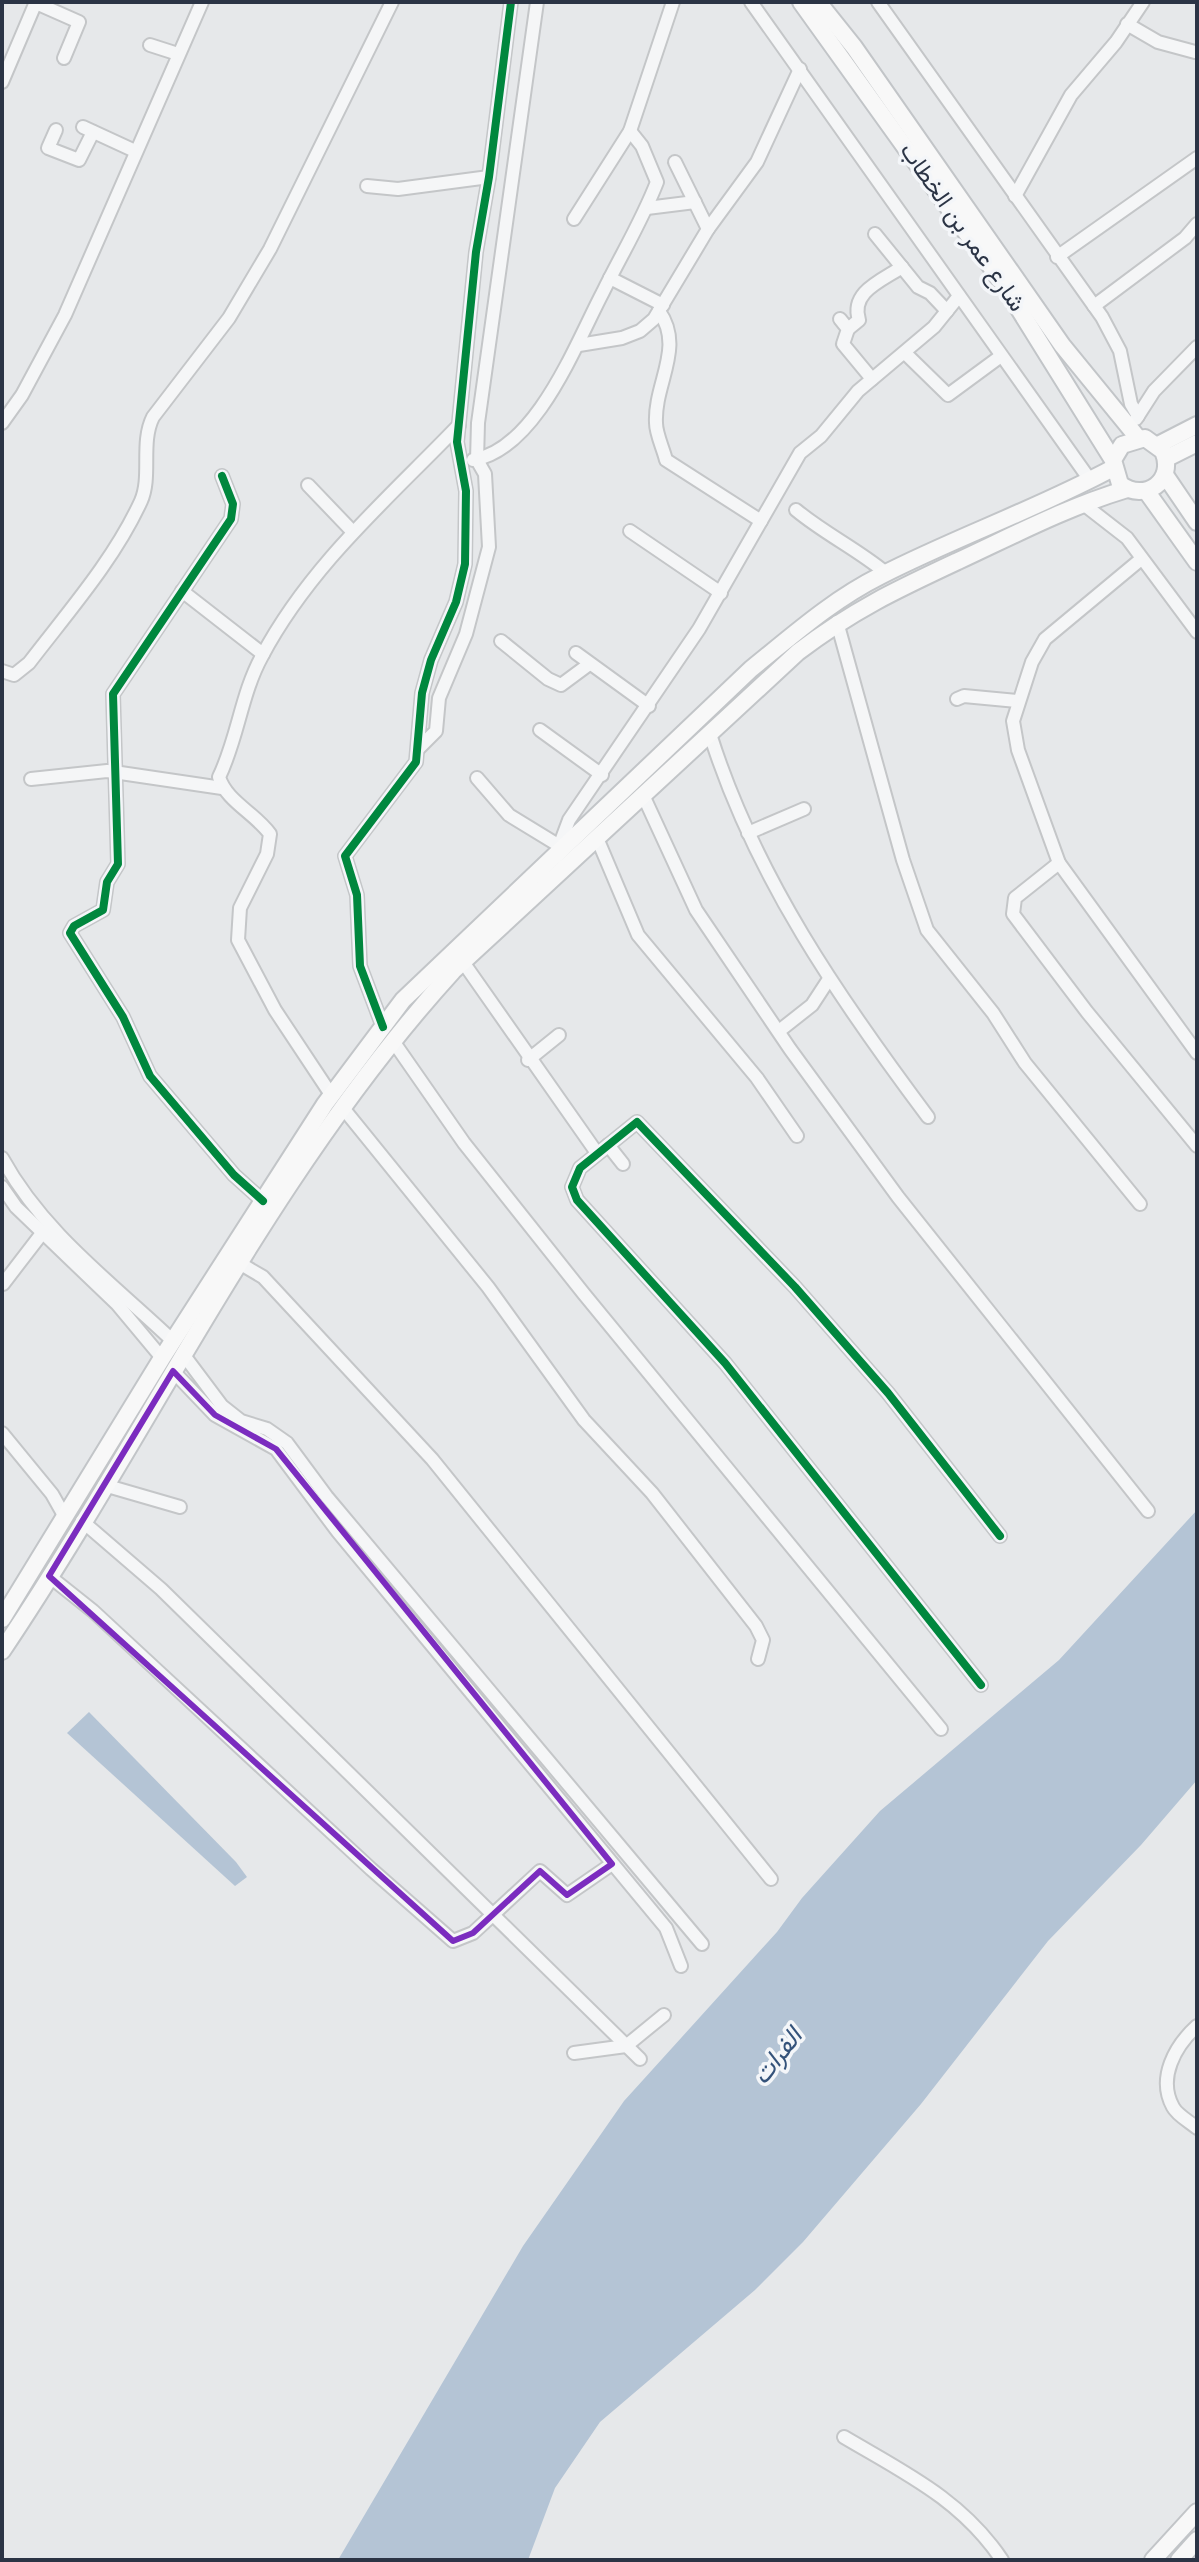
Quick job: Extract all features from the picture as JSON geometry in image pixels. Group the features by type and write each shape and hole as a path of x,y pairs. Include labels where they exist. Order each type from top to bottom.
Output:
{"main road":[{"name":"شارع عمر بن الخطاب","path":"801,2 1004,285 1113,464 1115,477 1127,489"},
{"name":"شارع عمر بن الخطاب","path":"818,2 854,47 1062,345 1135,428"},
{"path":"242,1253 263,1201 388,1034 421,981 525,893 597,838 798,652 837,622 878,597 1082,503 1127,489 1147,492 1155,489 1163,460 1197,425"},
{"path":"388,1034 463,962 525,893 557,848 751,669 849,593 886,573 1090,480 1113,464 1135,428 1163,460 1197,522"},
{"path":"1163,460 1197,443"},
{"path":"1147,492 1197,562"},
{"path":"2,1619 74,1519 167,1364 242,1253 337,1102"},
{"path":"2,1651 49,1576 74,1519 104,1485 167,1364"},
{"path":"1153,2560 1197,2512"},
{"path":"1179,2560 1197,2540"}],"street":[{"path":"2,423 22,395 65,315 202,2"},
{"path":"2,671 14,675 29,663 115,548 143,498 147,429 153,417 229,318 270,249 392,2"},
{"path":"511,2 489,177 476,252 459,425 458,463 466,491 467,547 456,602 422,693 416,762 345,856 357,895 360,966 388,1034 464,1143 941,1729"},
{"path":"419,748 436,731 439,698 476,604 489,547 485,474 477,460 478,423 537,2"},
{"path":"574,219 630,131 673,2"},
{"path":"751,2 1090,480"},
{"path":"878,2 1094,306 1120,351 1135,428"},
{"path":"1015,196 1050,127 1143,2"},
{"path":"2,82 36,3 79,22 64,58"},
{"path":"1127,24 1158,42 1195,52"},
{"path":"150,45 178,54"},
{"path":"579,345 640,331 661,308 708,229 757,162 800,69"},
{"path":"56,130 48,148 79,160 88,130 135,151"},
{"path":"458,463 492,457 512,439 560,382 657,182 642,146 630,131"},
{"path":"1057,257 1197,158"},
{"path":"675,162 708,229"},
{"path":"367,186 398,189 489,177"},
{"path":"647,208 695,202"},
{"path":"1094,306 1185,238 1197,224"},
{"path":"875,234 918,287 930,293 947,311"},
{"path":"872,379 843,344 844,324 859,320 856,309 860,295 902,267"},
{"path":"610,278 661,308 669,325 671,347 656,423 666,460 761,521"},
{"path":"477,778 509,815 557,848 569,820 649,706 721,593 800,453 821,436 844,406 905,353 959,296"},
{"path":"1135,428 1154,391 1197,347"},
{"path":"905,353 948,395 1001,356"},
{"path":"222,788 219,777 250,679 263,654 352,531 459,425"},
{"path":"222,476 233,504 231,519 113,694 118,864 107,882 103,910 74,926 70,933 123,1017 150,1076 234,1175 263,1201"},
{"path":"308,485 352,531"},
{"path":"1082,503 1127,538 1140,560 1197,632"},
{"path":"796,510 835,540 851,545 886,573"},
{"path":"630,531 721,593"},
{"path":"467,547 489,547"},
{"path":"1140,560 1045,639 1017,701 1013,721 1018,750 1059,863 1197,1053"},
{"path":"182,591 263,654"},
{"path":"837,622 903,860 927,930 993,1013 1025,1063 1140,1204"},
{"path":"441,637 458,652"},
{"path":"501,641 548,679 561,685 588,665"},
{"path":"576,653 588,665 649,706"},
{"path":"957,699 964,696 1017,701"},
{"path":"540,730 602,775"},
{"path":"710,734 748,833 794,924 829,979 928,1117"},
{"path":"31,779 107,771 222,788 258,817 270,834 267,854 240,908 238,940 275,1010 337,1102 488,1287 584,1420 652,1493 756,1626 763,1640 758,1659"},
{"path":"643,795 696,910 779,1031 898,1197 1148,1511"},
{"path":"748,833 804,809"},
{"path":"597,838 638,935 757,1078 797,1136"},
{"path":"1059,863 1015,898 1013,914 1087,1012 1197,1146"},
{"path":"463,962 528,1060 602,1149 623,1164"},
{"path":"779,1031 812,1005 829,979"},
{"path":"528,1060 559,1035"},
{"path":"981,1685 918,1610 725,1363 577,1200 572,1187 574,1177 602,1149 637,1122 805,1298 888,1393 1000,1536"},
{"path":"2,1158 20,1190 51,1227 178,1348 222,1406 241,1421 267,1429 287,1443 327,1497 702,1944"},
{"path":"2,1187 16,1207 124,1312 215,1415 276,1449 338,1532 666,1928 681,1966"},
{"path":"3,1284 43,1232"},
{"path":"242,1253 432,1459 771,1879"},
{"path":"2,1433 74,1519 161,1589 640,2059"},
{"path":"104,1485 180,1507"},
{"path":"49,1576 93,1611 360,1860 453,1941 473,1933 540,1871 567,1895 612,1864"},
{"path":"574,2053 626,2046 664,2015"},
{"path":"1197,2026 1174,2055 1167,2085 1173,2109 1197,2128"},
{"path":"844,2437 930,2488 970,2517 1002,2560"}],"highlighted area":[{"path":"173,1371 215,1415 276,1449 612,1864 567,1895 540,1871 473,1933 453,1941 49,1576"}],"water":[{"name":"الفرات","path":"1197,1510 1197,1780 1141,1845 1048,1941 921,2104 803,2242 755,2290 600,2422 555,2488 528,2560 338,2560 523,2246 624,2101 777,1932 802,1898 880,1811 1059,1660"},
{"path":"89,1712 236,1862 247,1877 235,1886 67,1733"}],"cycle path":[{"path":"383,1027 360,966 357,895 345,856 416,762 422,693 431,660 456,602 465,564 466,491 457,442 476,252 489,177 511,2"},
{"path":"222,476 233,504 231,519 113,694 118,864 107,882 103,910 74,926 70,933 123,1017 150,1076 234,1175 263,1201"},
{"path":"981,1685 725,1363 577,1200 572,1187 580,1168 637,1122 795,1287 888,1393 1000,1536"}]}
